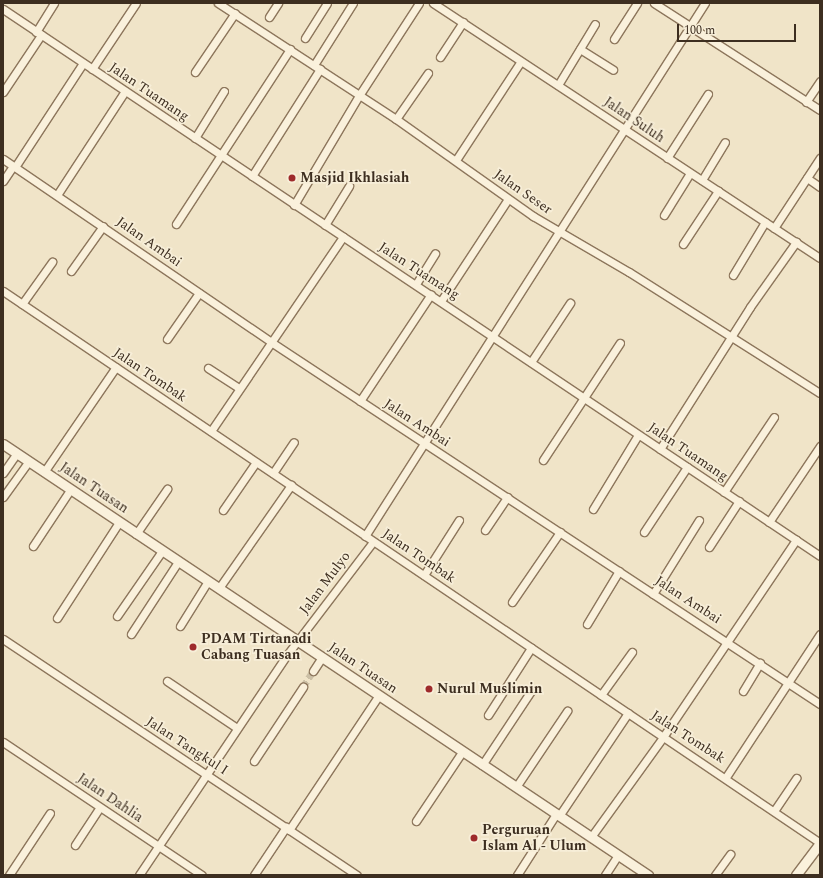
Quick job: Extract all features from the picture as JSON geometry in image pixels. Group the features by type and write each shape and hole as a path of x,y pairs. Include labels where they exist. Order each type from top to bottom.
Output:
{"street":[{"path":"3,92 54,3"},
{"path":"92,69 136,3"},
{"name":"Jalan Seser","path":"218,3 360,94 456,160 508,199 560,233 733,336 820,393"},
{"path":"269,17 278,3"},
{"path":"305,38 327,3"},
{"path":"252,176 353,3"},
{"path":"294,204 360,94 419,3"},
{"name":"Jalan Suluh","path":"433,3 441,5 462,22 820,258"},
{"path":"614,39 637,3"},
{"path":"654,3 690,28 820,110"},
{"path":"365,536 492,335 560,233 705,3"},
{"name":"Jalan Tuamang","path":"3,9 324,225 431,294 638,435 820,556"},
{"path":"195,72 235,14"},
{"path":"440,57 462,22"},
{"path":"558,85 595,24"},
{"path":"176,224 202,181 222,156 290,49"},
{"path":"580,49 613,70"},
{"path":"456,160 521,61"},
{"path":"3,181 14,167 83,63"},
{"path":"396,119 428,73"},
{"path":"806,102 820,81"},
{"path":"57,195 124,91"},
{"path":"195,138 224,91"},
{"path":"667,158 708,94"},
{"path":"702,180 725,142"},
{"path":"774,228 820,158"},
{"name":"Jalan Ambai","path":"3,159 271,342 727,641 820,704"},
{"path":"664,215 690,172"},
{"path":"807,178 820,187"},
{"path":"324,225 349,186"},
{"path":"683,244 718,191"},
{"path":"441,301 508,199"},
{"path":"733,275 765,222"},
{"path":"71,271 103,226"},
{"path":"212,431 239,388 343,237"},
{"path":"660,449 796,242"},
{"path":"416,284 435,253"},
{"path":"22,304 52,262"},
{"name":"Jalan Tombak","path":"3,291 212,431 373,542 628,714 726,777 820,843"},
{"path":"167,339 199,293"},
{"path":"360,401 431,294"},
{"path":"531,362 570,303"},
{"path":"543,460 620,343"},
{"path":"44,472 116,368"},
{"path":"208,368 239,388"},
{"path":"724,492 774,417"},
{"path":"592,509 638,435"},
{"path":"273,473 294,442"},
{"name":"Jalan Tuasan","path":"3,444 648,875"},
{"path":"769,522 820,446"},
{"path":"3,473 17,453"},
{"path":"3,497 29,461"},
{"path":"223,510 256,462"},
{"path":"644,532 686,467"},
{"path":"219,588 292,486"},
{"path":"136,534 167,489"},
{"path":"33,546 70,490"},
{"path":"485,530 507,497"},
{"path":"709,547 739,501"},
{"path":"424,575 459,520"},
{"path":"654,594 699,520"},
{"path":"57,618 119,522"},
{"path":"512,602 560,532"},
{"path":"591,837 663,737 796,540"},
{"name":"Jalan Mulyo","path":"139,875 297,641 373,542"},
{"path":"117,616 162,551"},
{"path":"131,634 178,562"},
{"path":"587,624 619,571"},
{"path":"180,626 208,581"},
{"path":"726,777 789,684 820,634"},
{"name":"Jalan Tangkul I","path":"3,639 357,875"},
{"path":"488,715 531,648"},
{"path":"601,695 632,652"},
{"path":"313,671 322,657"},
{"path":"743,690 760,664"},
{"path":"167,681 237,728"},
{"path":"254,761 303,687"},
{"path":"482,765 531,691"},
{"path":"254,875 288,829 379,695"},
{"path":"516,787 566,711"},
{"path":"517,875 628,714"},
{"name":"Jalan Dahlia","path":"3,742 202,875"},
{"path":"416,822 462,752"},
{"path":"774,811 796,778"},
{"path":"75,845 100,807"},
{"path":"9,875 50,812"},
{"path":"796,875 820,843"},
{"path":"715,875 730,854"},
{"path":"605,875 618,855"}],"tunnel":[{"path":"303,687 313,671"}],"place":[{"name":"Masjid Ikhlasiah","path":"292,178"},
{"name":"PDAM Tirtanadi Cabang Tuasan","path":"193,647"},
{"name":"Nurul Muslimin","path":"429,689"},
{"name":"Perguruan Islam Al - Ulum","path":"474,838"}]}
